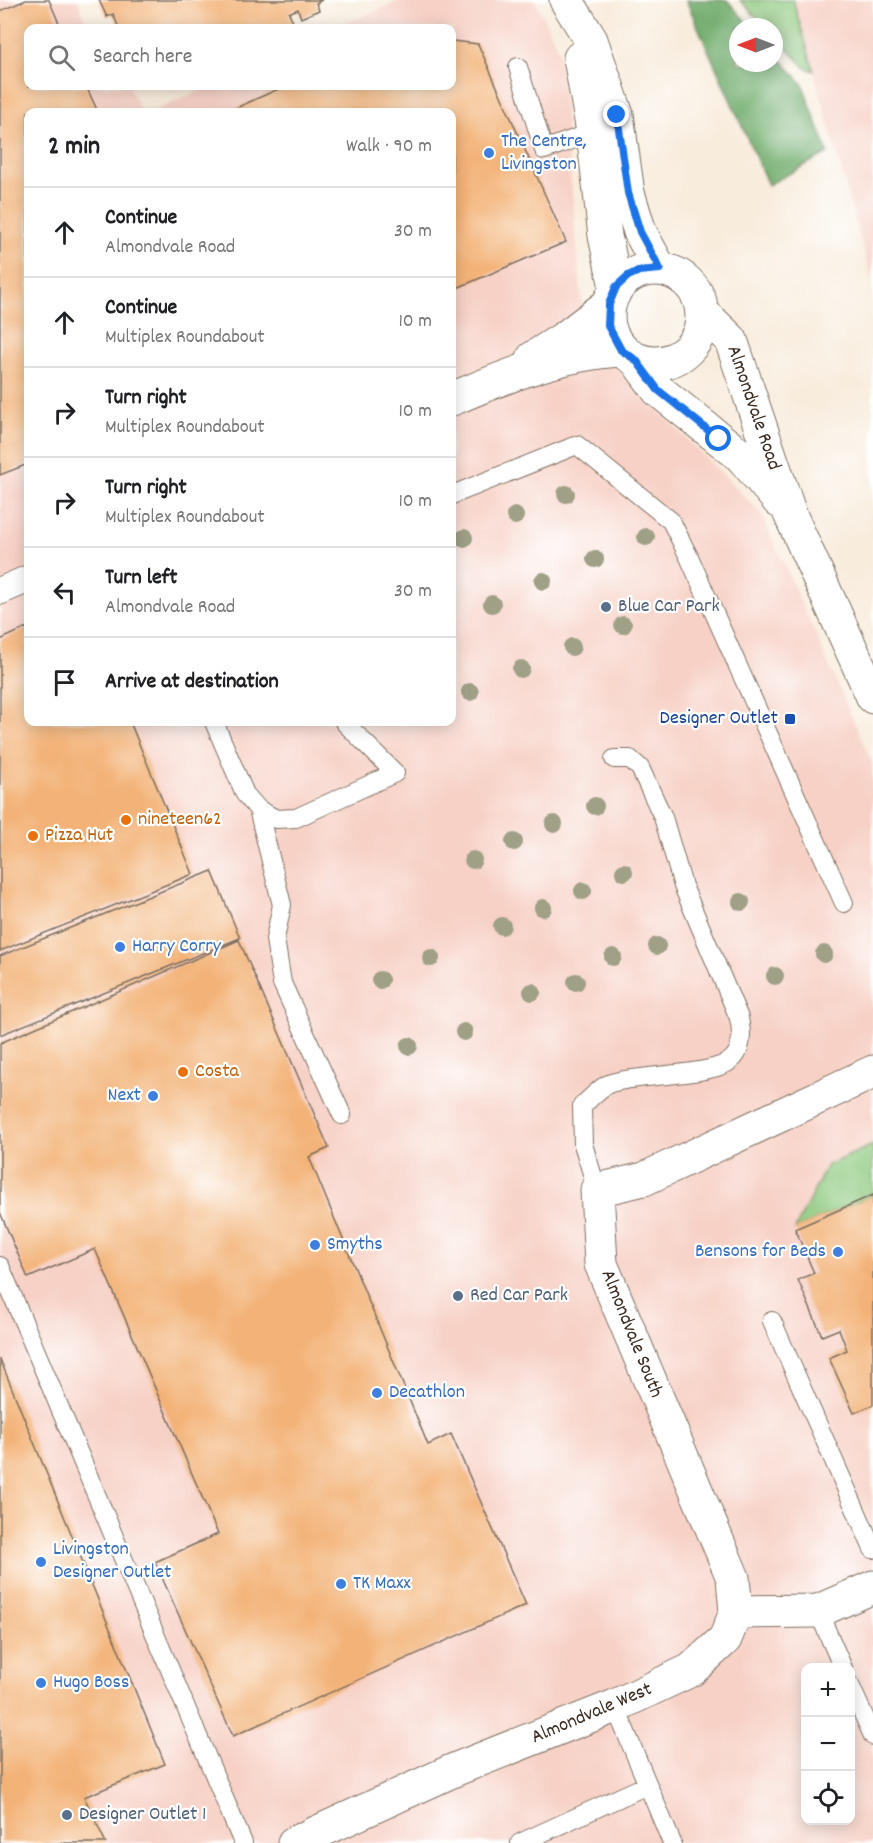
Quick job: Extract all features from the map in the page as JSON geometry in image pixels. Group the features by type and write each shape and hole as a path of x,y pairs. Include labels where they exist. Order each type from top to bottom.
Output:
{"street":[{"path":"568,4 593,132 606,236 612,296 608,326 629,355"},
{"path":"568,4 591,40 614,104 628,193 640,232 660,269"},
{"path":"456,397 504,377 551,362 598,351 629,355 654,363 674,359 692,345 698,334 702,312 692,286 682,277 660,269 639,271 628,276 612,296 566,337 504,377"},
{"name":"Almondvale Road","path":"702,312 731,340 790,514 873,697"},
{"name":"Almondvale Road","path":"629,355 658,390 741,456 790,514"},
{"path":"0,591 24,581"},
{"path":"597,1190 644,1179 871,1075"},
{"name":"Almondvale South","path":"597,1190 601,1264 733,1578 736,1612"},
{"path":"736,1612 818,1611 873,1587"},
{"name":"Almondvale West","path":"294,1843 454,1770 615,1706 691,1671 725,1639 736,1612"}],"lane":[{"path":"518,67 544,150 593,132"},
{"path":"456,493 577,445 671,521 844,903"},
{"path":"216,726 245,794 258,809 276,819 296,818 395,773 348,726"},
{"path":"597,1190 583,1144 582,1106 609,1083 715,1068 731,1060 740,1047 741,1027 683,886 663,817 640,768 630,759 614,759"},
{"path":"258,809 282,905 275,939 282,983 342,1115"},
{"path":"0,1266 243,1843"},
{"path":"772,1321 873,1550"},
{"path":"818,1611 841,1663"},
{"path":"855,1696 873,1736"},
{"path":"615,1706 672,1843"},
{"path":"520,1843 647,1785"}],"shaded area":[{"path":"0,0 78,0 87,24 24,24 24,90 131,90 139,108 24,108 24,726 456,726 456,108 161,108 201,90 456,90 456,24 344,24 401,0 463,3 469,0 535,0 559,51 585,336 761,513 873,764 873,1843 0,1843"},
{"path":"793,0 873,0 873,285 814,71"}],"green space":[{"path":"686,0 727,0 743,18 729,18 729,72 783,72 783,62 802,83 828,153 768,185"},
{"path":"740,0 793,0 814,71 806,68 783,44 783,18 757,18"},
{"path":"873,1145 873,1195 795,1229 827,1165"}],"building":[{"path":"26,0 49,0 59,24 24,24 24,90 88,90 96,108 24,108 24,466 0,475 0,11"},
{"path":"99,0 322,0 316,3 319,10 301,18 298,9 289,13 294,24 117,24 113,14 107,17"},
{"name":"The Centre, Livingston","path":"456,41 478,44 566,242 456,288 456,108 236,108 276,90 456,90"},
{"path":"24,629 24,726 132,726 193,874 0,951 0,640"},
{"name":"Harry Corry","path":"212,871 240,938 0,1035 0,956"},
{"path":"239,940 329,1148 309,1157 428,1445 451,1434 526,1605 233,1736 155,1562 218,1534 95,1249 28,1278 0,1212 0,1043"},
{"path":"873,1195 873,1405 854,1413 829,1358 847,1350 839,1329 822,1336 798,1280 814,1273 795,1229"},
{"name":"Livingston Designer Outlet","path":"0,1359 165,1764 84,1797 106,1843 0,1843"}],"place":[{"name":"The Centre, Livingston","path":"489,153"},
{"name":"Blue Car Park","path":"606,607"},
{"name":"Designer Outlet","path":"790,719"},
{"name":"nineteen62","path":"126,820"},
{"name":"Pizza Hut","path":"33,836"},
{"name":"Harry Corry","path":"120,947"},
{"name":"Costa","path":"183,1072"},
{"name":"Next","path":"153,1096"},
{"name":"Smyths","path":"315,1245"},
{"name":"Bensons for Beds","path":"838,1252"},
{"name":"Red Car Park","path":"458,1296"},
{"name":"Decathlon","path":"377,1393"},
{"name":"Livingston Designer Outlet","path":"41,1562"},
{"name":"TK Maxx","path":"341,1584"},
{"name":"Hugo Boss","path":"41,1683"},
{"name":"Designer Outlet 1","path":"67,1815"}],"route":[{"path":"617,115 628,193 640,232 660,269 639,271 628,276 616,287 609,304 608,326 621,350 636,360 658,390 719,439"}]}
